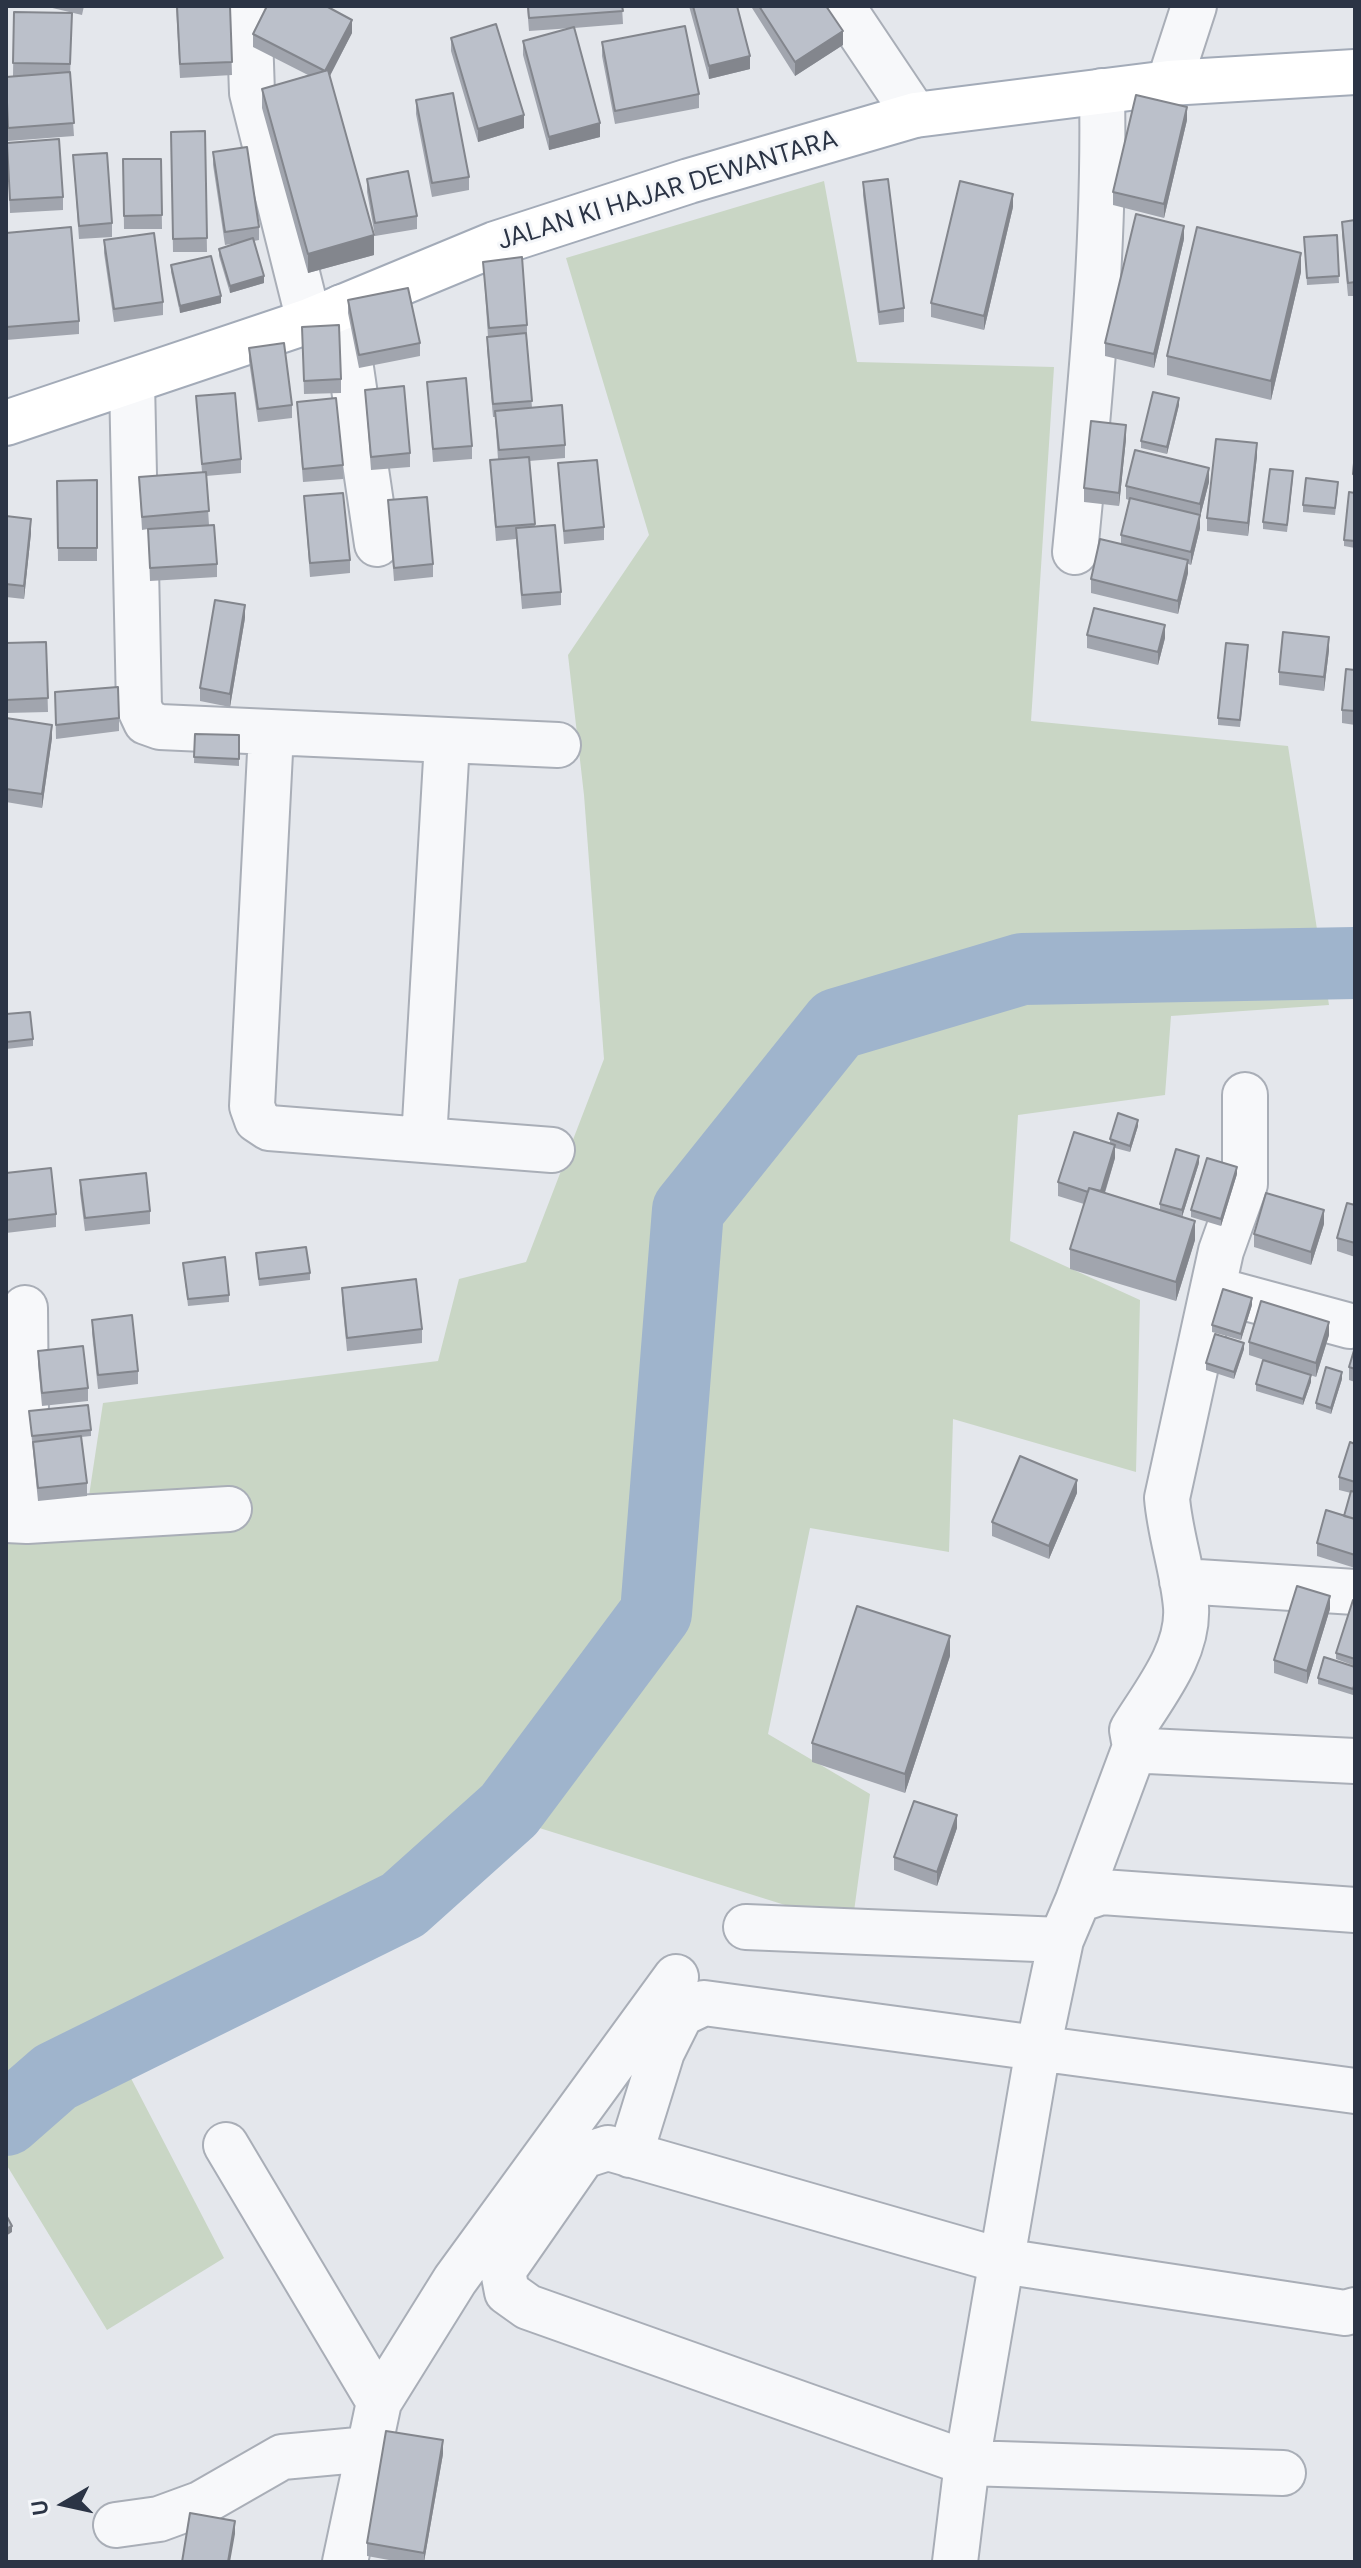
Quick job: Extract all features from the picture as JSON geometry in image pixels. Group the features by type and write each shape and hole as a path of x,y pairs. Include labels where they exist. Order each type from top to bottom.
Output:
{"main road":[{"name":"JALAN KI HAJAR DEWANTARA","path":"6,423 325,314 495,244 689,181 915,115 1169,83 1355,72"}],"street":[{"path":"249,6 252,93 325,314 377,544"},
{"path":"842,6 915,115"},
{"path":"1169,83 1194,6"},
{"path":"1075,552 1098,316 1104,174 1102,91"},
{"path":"132,382 139,707 146,722 160,727 558,745"},
{"path":"271,733 252,1106 257,1120 269,1128 552,1150"},
{"path":"424,1140 447,742"},
{"path":"955,2562 967,2463 1038,2049 1061,1940 1135,1747 1132,1730 1174,1660 1183,1635 1186,1610 1170,1535 1167,1498 1221,1251 1245,1184 1245,1095"},
{"path":"1213,1289 1350,1326"},
{"path":"25,1308 17,1521 229,1509"},
{"path":"1182,1581 1355,1592"},
{"path":"1135,1747 1355,1761"},
{"path":"1078,1900 1102,1892 1355,1910"},
{"path":"746,1927 1061,1940"},
{"path":"345,2562 379,2402 455,2280 676,1977"},
{"path":"630,2155 662,2052 681,2014 704,2003 1355,2091"},
{"path":"226,2145 379,2402"},
{"path":"1283,2473 967,2463 528,2307 513,2298 502,2282 503,2271 583,2156 608,2148 1002,2261 1345,2313 1355,2310"},
{"path":"116,2525 159,2519 200,2504 282,2457 369,2449"}],"green space":[{"path":"824,181 857,362 1054,367 1031,721 1288,746 1329,1005 1171,1016 1165,1095 1018,1115 1010,1241 1140,1300 1136,1472 953,1419 949,1552 810,1528 768,1734 870,1794 852,1926 533,1826 246,1993 106,2030 224,2258 107,2330 6,2164 6,1515 87,1509 103,1403 438,1361 459,1279 526,1262 604,1059 584,795 568,655 649,535 566,258"}],"building":[{"path":"177,6 230,6 232,62 180,64"},
{"path":"267,6 326,6 352,20 325,71 253,34"},
{"path":"528,6 622,6 623,11 529,18"},
{"path":"693,6 737,6 750,56 709,66"},
{"path":"759,6 826,6 843,31 795,62"},
{"path":"14,12 72,13 70,64 13,63"},
{"path":"496,24 524,115 478,129 451,38"},
{"path":"685,26 699,94 615,111 602,42"},
{"path":"574,27 600,123 549,137 523,41"},
{"path":"328,70 374,235 308,254 262,89"},
{"path":"70,72 74,123 8,128 6,77"},
{"path":"453,93 469,177 432,183 416,100"},
{"path":"1136,95 1187,107 1164,204 1113,192"},
{"path":"205,131 207,238 173,239 171,132"},
{"path":"59,139 63,197 10,200 7,143"},
{"path":"247,147 259,227 225,232 213,152"},
{"path":"107,153 112,223 79,226 73,155"},
{"path":"123,159 161,159 162,215 124,216"},
{"path":"408,171 417,216 375,223 367,179"},
{"path":"888,179 904,308 879,312 863,182"},
{"path":"960,181 1013,194 984,316 931,303"},
{"path":"1136,214 1184,226 1154,354 1105,343"},
{"path":"1355,220 1355,282 1348,283 1342,222"},
{"path":"71,227 79,321 6,327 6,233"},
{"path":"1197,227 1301,253 1271,381 1167,356"},
{"path":"154,233 163,302 114,309 104,240"},
{"path":"1337,235 1339,276 1307,278 1304,237"},
{"path":"253,238 264,276 230,286 219,249"},
{"path":"211,256 221,296 180,306 171,265"},
{"path":"522,257 527,325 489,328 483,262"},
{"path":"408,288 420,343 359,355 348,300"},
{"path":"339,325 341,379 304,381 302,327"},
{"path":"526,333 532,401 493,404 487,337"},
{"path":"284,343 292,405 258,409 249,348"},
{"path":"466,378 472,446 433,449 427,382"},
{"path":"404,386 410,453 371,457 365,390"},
{"path":"1153,392 1179,398 1167,447 1141,441"},
{"path":"235,393 241,459 202,464 196,396"},
{"path":"336,398 343,465 303,469 297,402"},
{"path":"562,405 565,445 499,450 495,411"},
{"path":"1091,421 1126,425 1119,493 1084,488"},
{"path":"1216,439 1257,443 1248,523 1207,518"},
{"path":"1135,450 1209,468 1200,504 1126,486"},
{"path":"529,457 535,524 496,527 490,460"},
{"path":"597,460 604,527 564,531 558,463"},
{"path":"1270,469 1293,471 1287,525 1263,522"},
{"path":"206,472 209,511 142,517 139,477"},
{"path":"1306,478 1338,482 1335,508 1303,505"},
{"path":"97,480 97,548 58,548 57,481"},
{"path":"1349,492 1355,493 1355,541 1344,540"},
{"path":"343,493 350,560 310,563 304,496"},
{"path":"427,497 433,564 394,568 388,500"},
{"path":"1130,498 1200,515 1191,552 1121,535"},
{"path":"6,516 31,519 24,586 6,584"},
{"path":"214,525 217,564 150,568 148,529"},
{"path":"555,525 561,592 522,595 516,528"},
{"path":"1100,539 1188,560 1178,601 1091,579"},
{"path":"215,600 245,605 230,694 200,688"},
{"path":"1094,608 1165,625 1158,652 1087,635"},
{"path":"1283,632 1329,637 1324,677 1279,672"},
{"path":"46,642 48,698 6,700 6,643"},
{"path":"1226,643 1248,645 1240,720 1218,718"},
{"path":"1346,669 1355,670 1355,711 1342,710"},
{"path":"118,687 119,718 56,725 55,692"},
{"path":"6,718 52,725 42,794 6,789"},
{"path":"195,734 239,735 239,759 194,757"},
{"path":"30,1012 33,1039 6,1042 6,1014"},
{"path":"1118,1113 1138,1120 1130,1146 1110,1139"},
{"path":"1074,1132 1115,1145 1101,1191 1089,1188 1088,1192 1058,1182"},
{"path":"1176,1149 1199,1156 1182,1210 1160,1204"},
{"path":"1207,1158 1237,1167 1221,1219 1191,1210"},
{"path":"51,1168 56,1214 6,1220 6,1173"},
{"path":"146,1173 150,1211 85,1218 80,1180"},
{"path":"1089,1188 1195,1221 1176,1282 1070,1249"},
{"path":"1266,1193 1324,1210 1311,1252 1254,1234"},
{"path":"1347,1203 1355,1205 1355,1243 1337,1238"},
{"path":"306,1247 310,1273 259,1279 256,1253"},
{"path":"225,1257 229,1295 188,1299 183,1263"},
{"path":"416,1279 422,1329 347,1338 342,1288"},
{"path":"1223,1289 1252,1298 1241,1334 1212,1325"},
{"path":"1261,1301 1329,1322 1316,1363 1249,1342"},
{"path":"132,1315 138,1371 98,1375 92,1320"},
{"path":"1215,1334 1244,1343 1234,1372 1206,1363"},
{"path":"83,1346 88,1388 42,1393 38,1351"},
{"path":"1355,1347 1355,1369 1349,1367"},
{"path":"1263,1360 1311,1375 1303,1399 1256,1384"},
{"path":"1326,1367 1342,1372 1331,1408 1316,1403"},
{"path":"88,1405 91,1430 32,1436 29,1411"},
{"path":"81,1436 87,1483 38,1488 33,1442"},
{"path":"1350,1442 1355,1444 1355,1482 1339,1477"},
{"path":"1020,1456 1077,1480 1049,1546 992,1522"},
{"path":"1351,1491 1355,1492 1355,1519 1344,1516"},
{"path":"1326,1510 1355,1519 1355,1555 1317,1543"},
{"path":"1297,1586 1330,1596 1307,1671 1274,1660"},
{"path":"1355,1601 1355,1659 1336,1653"},
{"path":"857,1606 950,1636 905,1774 812,1743"},
{"path":"1324,1657 1355,1667 1353,1689 1318,1678"},
{"path":"914,1801 957,1815 937,1872 894,1857"},
{"path":"6,2215 12,2226 6,2229"},
{"path":"386,2431 443,2440 424,2553 367,2543"},
{"path":"190,2513 235,2521 228,2562 182,2562"}],"waterway":[{"path":"6,2120 55,2077 403,1905 509,1810 656,1613 688,1210 837,1024 1022,969 1355,963"}]}
